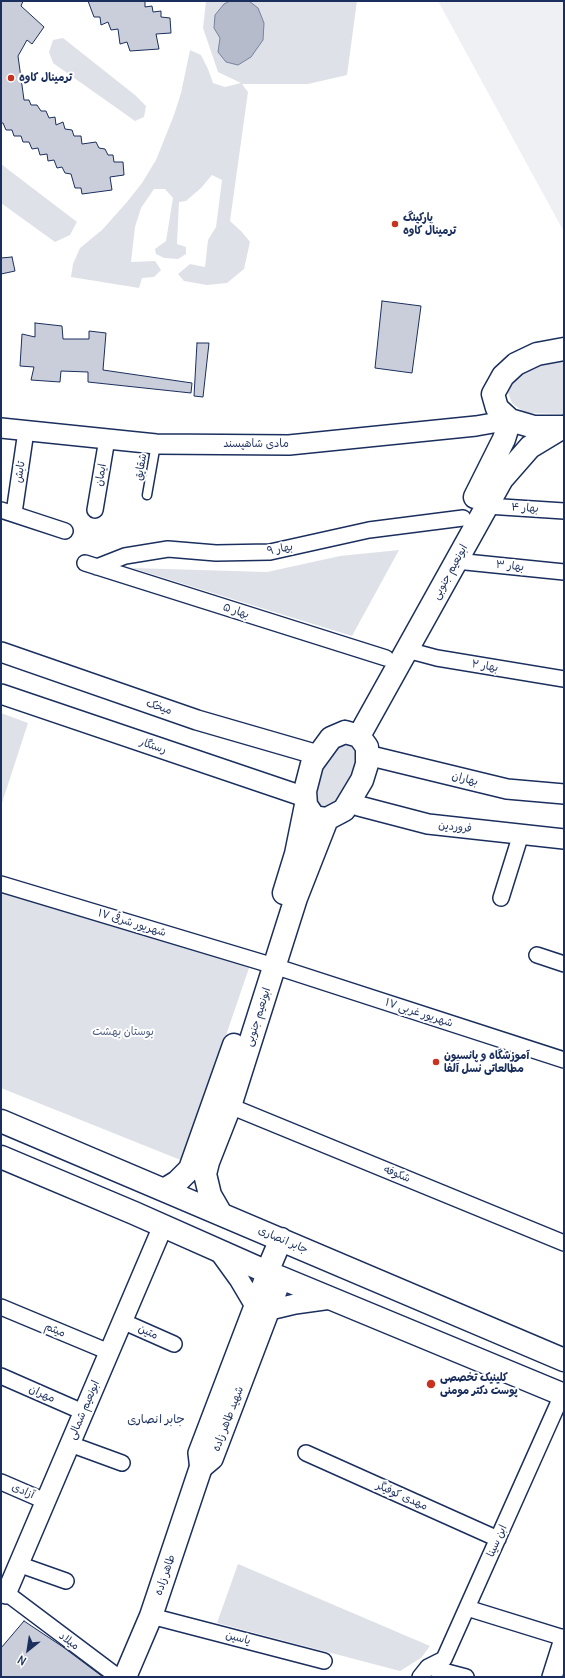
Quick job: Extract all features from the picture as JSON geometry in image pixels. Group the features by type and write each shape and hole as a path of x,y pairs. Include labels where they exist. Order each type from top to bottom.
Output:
{"main road":[{"path":"563,427 534,427 510,420 497,408 492,394 503,376 516,364 537,354 564,349"},
{"name":"ابونعیم جنوبی","path":"357,741 386,658 464,518 494,459 510,420"},
{"name":"ابونعیم جنوبی","path":"357,741 502,479 530,446 563,427"},
{"path":"331,738 357,741 367,764 362,780 344,810 327,819 314,817 306,801 305,791 312,764 331,738"},
{"name":"ابونعیم جنوبی","path":"221,1214 210,1195 205,1174 208,1162 230,1106 296,854 306,801"},
{"name":"ابونعیم جنوبی","path":"164,1190 177,1182 190,1169 268,964 327,819"},
{"name":"جابر انصاری","path":"1,1121 564,1360"},
{"path":"1,1157 331,1299 563,1395"},
{"path":"275,1275 288,1243"},
{"name":"طاهر زاده","path":"125,1677 151,1616 200,1470"}],"street":[{"name":"مادی شاهپسند","path":"1,428 156,444 289,445 476,426 510,420"},
{"name":"تابش","path":"26,431 7,511 65,531"},
{"name":"ایمان","path":"95,510 107,439"},
{"name":"بهار ۴","path":"487,506 564,511"},
{"name":"بهار ۹","path":"91,565 125,556 168,549 216,553 270,552 369,530 464,518"},
{"name":"بهار ۳","path":"456,561 564,572"},
{"name":"بهار ۵","path":"91,565 386,658"},
{"name":"بهار ۲","path":"407,650 437,658 564,679"},
{"name":"میخک","path":"1,652 197,720 318,755"},
{"name":"رستگار","path":"1,694 306,801"},
{"name":"بهاران","path":"357,741 507,789 564,794"},
{"name":"فروردین","path":"350,800 359,806 428,824 564,838"},
{"path":"501,898 521,834"},
{"name":"۱۷ شهریور شرقی","path":"1,884 268,964"},
{"path":"537,955 564,964"},
{"name":"۱۷ شهریور غربی","path":"268,964 564,1060"},
{"name":"شکوفه","path":"230,1106 564,1243"},
{"name":"ابونعیم شمالی","path":"3,1592 18,1564 163,1226"},
{"path":"218,1250 262,1308 331,1299"},
{"name":"شهید طاهر زاده","path":"200,1470 198,1454 275,1275"},
{"name":"میثم","path":"1,1307 109,1352"},
{"name":"متین","path":"122,1320 174,1344"},
{"name":"مهران","path":"1,1376 83,1412"},
{"name":"ابن سینا","path":"424,1672 444,1659 563,1395"},
{"path":"70,1444 122,1463"},
{"name":"مهدی کوفیگر","path":"306,1453 498,1539"},
{"name":"آزادی","path":"1,1482 45,1501"},
{"path":"18,1564 66,1582"},
{"name":"میلاد","path":"3,1592 118,1677"},
{"path":"467,1608 564,1638 552,1677"},
{"name":"یاسین","path":"151,1616 324,1661"},
{"path":"560,1677 564,1662"},
{"path":"424,1672 466,1677"}],"lane":[{"name":"شقایق","path":"147,495 156,444"}],"shaded area":[{"path":"438,1 564,1 564,232"}],"green space":[{"path":"206,1 357,1 347,75 308,84 242,84 248,92 230,221 250,242 244,269 227,283 207,285 184,281 178,274 190,264 205,267 208,240 216,227 222,180 212,175 201,188 186,201 179,202 177,244 186,247 186,254 178,259 164,258 156,254 155,249 166,241 173,198 165,189 154,189 141,208 135,227 131,262 155,261 161,270 154,277 142,278 139,288 71,277 73,264 80,248 102,230 127,202 142,183 156,160 181,93 190,50 201,55 213,83 225,87 241,83 218,72 203,28"},
{"path":"63,38 135,95 146,106 144,117 135,121 53,63 49,52 53,40"},
{"path":"1,164 77,222 70,235 55,242 1,203"},
{"path":"564,356 564,414 525,413 512,403 507,390 514,376 530,364"},
{"path":"399,550 352,636 132,568 267,572 340,556"},
{"path":"1,713 28,723 1,806"},
{"path":"352,745 363,759 335,809 317,807 313,786 323,762 335,747"},
{"name":"بوستان بهشت","path":"1,891 249,968 183,1161 1,1088"},
{"path":"238,1564 430,1646 421,1658 400,1671 217,1623"}],"water":[{"path":"230,1 249,1 258,8 264,23 263,40 251,57 238,65 226,62 218,52 220,38 214,28 215,15 224,4"}],"building":[{"name":"ترمینال کاوه","path":"1,1 23,1 21,6 44,27 32,44 27,40 18,56 24,100 29,100 31,105 37,105 41,111 46,111 49,118 55,117 56,125 63,122 65,129 72,130 74,136 81,136 82,144 96,142 99,148 105,149 108,155 113,155 114,162 123,162 124,175 110,177 112,190 82,194 81,188 75,188 71,174 65,173 62,167 57,168 54,160 48,161 47,154 40,155 38,148 32,149 29,142 23,142 21,136 14,136 12,130 6,130 3,123 1,123"},
{"path":"88,1 145,1 145,7 152,6 153,12 161,11 161,17 170,18 171,33 156,34 159,49 130,51 127,42 120,44 118,29 111,30 108,22 101,25 100,17 94,17"},
{"path":"12,257 15,271 1,274 1,258"},
{"path":"382,301 421,306 412,373 375,368"},
{"path":"35,323 62,326 63,339 89,339 89,331 106,333 103,370 192,383 191,393 88,382 88,372 61,371 60,382 31,380 34,367 20,366 22,334 35,337"},
{"path":"197,343 209,343 203,397 194,396"},
{"path":"24,1621 63,1647 103,1677 1,1677 1,1648"}],"place":[{"name":"ترمینال کاوه","path":"11,78"},
{"name":"پارکینگ ترمینال کاوه","path":"395,224"},
{"name":"آموزشگاه و پانسیون مطالعاتی نسل آلفا","path":"436,1062"},
{"name":"کلینیک تخصصی پوست دکتر مومنی","path":"431,1384"}],"district":[{"name":"جابر انصاری","path":"156,1420"}]}
